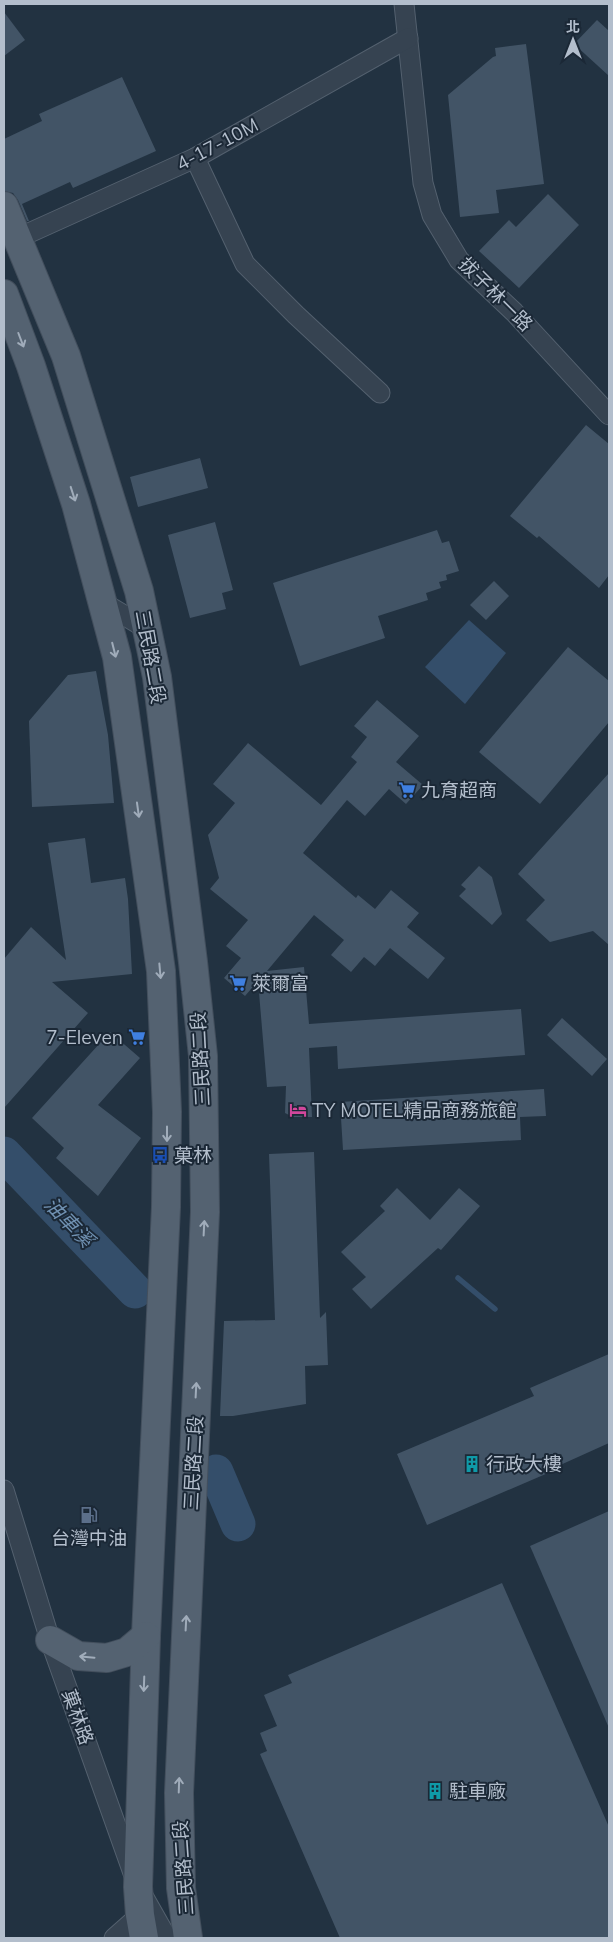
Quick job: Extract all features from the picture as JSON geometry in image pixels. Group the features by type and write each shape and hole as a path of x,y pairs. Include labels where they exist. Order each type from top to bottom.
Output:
{"main road":[{"name":"三民路二段","path":"4,206 66,356 139,591 157,677 203,1056 204,1212 178,1793 182,1888 188,1938"},
{"name":"三民路二段","path":"4,294 31,366 76,504 116,657 160,971 166,1103 166,1207 146,1636 138,1887 142,1926"},
{"path":"50,1640 78,1656 107,1658 127,1652 146,1636"}],"street":[{"name":"拔子林一路","path":"404,4 423,183 432,215 459,260 514,312 609,415"},
{"name":"4-17-10M","path":"18,238 195,158 408,38"},
{"path":"195,158 245,264 296,315 380,393"},
{"path":"102,602 147,629"},
{"name":"菓林路","path":"4,1494 50,1640 138,1887 167,1938"},
{"path":"114,1938 142,1926"}],"water":[{"path":"469,620 506,653 465,704 425,667"}],"building":[{"path":"4,12 25,40 4,56"},
{"path":"597,20 609,31 609,76 574,44"},
{"path":"526,44 544,184 496,190 499,213 460,217 448,95 496,56 495,48"},
{"path":"122,77 156,151 73,188 70,182 22,204 29,221 27,221 13,193 4,191 4,139 42,121 39,114"},
{"path":"548,194 579,225 519,288 479,251 509,220 516,227"},
{"path":"586,425 609,444 609,575 599,588 539,536 537,538 510,516"},
{"path":"200,458 208,488 138,507 130,477"},
{"path":"215,522 233,590 222,593 226,609 190,618 168,535"},
{"path":"437,530 442,543 449,541 459,571 446,575 447,580 439,582 441,588 426,593 428,600 378,616 385,638 300,666 273,583"},
{"path":"494,581 509,596 486,620 470,605"},
{"path":"568,647 609,681 609,722 540,804 479,752"},
{"path":"96,671 108,735 114,803 32,807 29,721 68,675"},
{"path":"377,700 419,736 396,762 423,785 406,804 389,789 365,816 347,800 303,853 356,898 358,895 375,909 391,890 419,913 407,927 445,958 428,979 390,948 375,966 364,957 351,972 331,955 344,940 314,915 267,971 304,967 309,1024 521,1009 525,1055 338,1069 337,1046 309,1048 312,1117 293,1117 285,1113 286,1086 267,1087 258,981 245,996 224,978 241,958 226,946 248,920 210,889 219,878 208,835 235,803 213,784 248,743 321,805 357,762 351,757 367,737 354,726"},
{"path":"609,773 609,945 593,931 550,942 526,920 545,900 518,874"},
{"path":"85,838 91,883 125,878 132,974 52,982 88,1013 4,1108 4,959 31,927 66,960 48,843"},
{"path":"479,866 492,877 502,914 492,925 459,896 466,889 461,885"},
{"path":"562,1018 607,1059 592,1076 547,1035"},
{"path":"110,1032 140,1058 98,1105 141,1138 98,1196 56,1158 64,1148 32,1118"},
{"path":"544,1089 546,1116 520,1117 521,1140 343,1150 340,1102"},
{"path":"314,1152 320,1318 326,1312 328,1365 305,1366 306,1404 233,1416 220,1416 224,1321 275,1320 269,1154"},
{"path":"397,1188 430,1220 459,1188 480,1206 441,1250 438,1248 371,1309 352,1289 366,1277 341,1252 385,1211 380,1206"},
{"path":"609,1354 609,1443 547,1471 548,1473 427,1525 397,1454 534,1396 530,1388"},
{"path":"609,1511 609,1728 530,1546"},
{"name":"駐車廠","path":"502,1583 609,1827 609,1938 340,1938 260,1754 267,1751 260,1733 277,1726 264,1695 292,1683 288,1675"}],"waterway":[{"name":"油車溪","path":"4,1154 135,1291"},
{"path":"458,1278 495,1309"},
{"path":"216,1472 238,1524"}],"place":[{"name":"九育超商","path":"407,790"},
{"name":"萊爾富","path":"238,983"},
{"name":"7-Eleven","path":"137,1037"},
{"name":"TY MOTEL精品商務旅館","path":"298,1110"},
{"name":"菓林","path":"160,1155"},
{"name":"行政大樓","path":"472,1464"},
{"name":"台灣中油","path":"89,1515"},
{"name":"駐車廠","path":"435,1791"}]}
